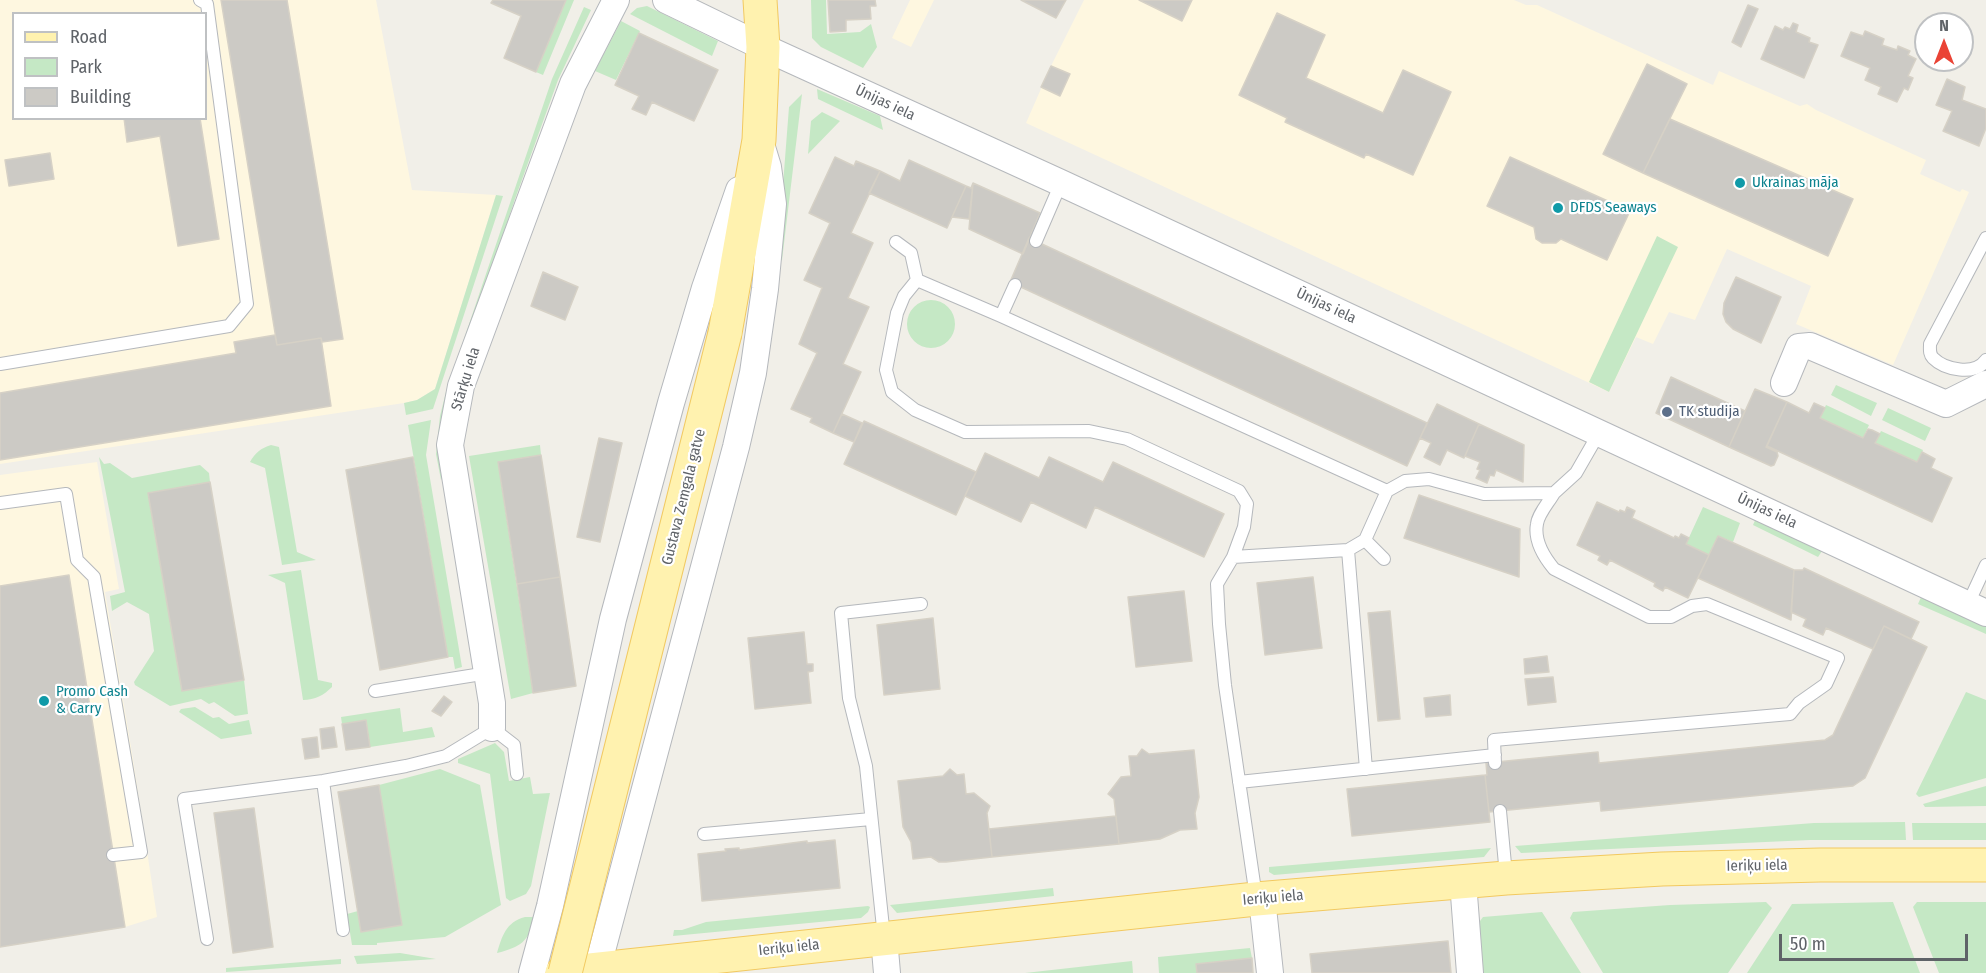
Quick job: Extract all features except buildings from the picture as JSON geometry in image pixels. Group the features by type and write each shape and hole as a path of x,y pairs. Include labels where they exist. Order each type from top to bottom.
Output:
{"main road":[{"name":"Gustava Zemgala gatve","path":"563,973 725,333 759,140 763,47 760,0"},
{"name":"Ieriķu iela","path":"563,973 884,938 1064,915 1506,878 1662,869 1820,865 1986,865"}],"street":[{"name":"Stārķu iela","path":"492,728 492,703 488,673 450,445 455,410 461,386 573,84 616,0"},
{"name":"Ūnijas iela","path":"666,0 763,47 1977,608"},
{"name":"Gustava Zemgala gatve","path":"532,973 550,906 613,619 671,403 705,288 747,165 759,140"},
{"name":"Gustava Zemgala gatve","path":"597,971 736,447 753,373 765,289 773,204 768,168 759,140"},
{"path":"1784,383 1799,347 1810,346 1946,404 1986,384"},
{"path":"568,816 571,834 584,849 605,854 622,846 635,829"},
{"path":"1463,882 1470,973"},
{"path":"1259,898 1270,973"},
{"path":"884,938 887,973"}],"lane":[{"path":"0,364 229,326 247,304 207,4 200,0"},
{"path":"1036,241 1061,183"},
{"path":"1986,238 1930,344 1930,353 1934,359 1961,371 1974,369 1984,364 1986,360"},
{"path":"896,242 911,253 917,280"},
{"path":"917,280 1387,491"},
{"path":"917,280 904,296 897,313 886,370 892,392 915,411 965,432 1089,431 1127,439 1239,491 1247,504 1244,527 1233,557 1217,584 1225,684 1259,898"},
{"path":"1001,316 1016,285"},
{"path":"1239,782 1495,759 1494,740 1790,714 1799,703 1826,684 1838,658 1707,604 1692,606 1671,617 1649,617 1554,569 1544,557 1538,541 1537,523 1554,493 1576,473 1599,433"},
{"path":"1233,557 1348,550 1365,540 1387,491 1405,481 1429,479 1484,494 1554,493"},
{"path":"0,503 66,494 77,560 94,577 141,852 113,855"},
{"path":"1365,540 1384,559"},
{"path":"1348,550 1366,769"},
{"path":"1977,608 1986,565"},
{"path":"884,938 866,766 849,698 841,613 921,604"},
{"path":"375,691 488,673"},
{"path":"207,939 184,799 323,781 406,766 446,756 492,728 514,744 517,774"},
{"path":"323,781 343,930"},
{"path":"1500,811 1506,878"},
{"path":"704,834 871,819"}],"shaded area":[{"path":"0,0 376,0 412,190 496,195 435,389 417,400 0,464"},
{"path":"910,0 934,0 911,47 892,38"},
{"path":"1084,0 1514,0 1526,5 1537,5 1713,85 1719,71 1800,106 1807,104 1926,160 1920,174 1960,192 1962,189 1969,192 1893,365 1796,324 1811,286 1727,249 1695,320 1669,312 1653,344 1636,337 1609,392 1026,123"},
{"path":"97,462 119,589 105,592 157,917 125,927 0,947 0,475"}],"green space":[{"path":"566,0 574,0 543,75 536,72"},
{"path":"811,0 826,0 827,34 860,32 871,24 877,47 863,68 821,47 812,38"},
{"path":"647,6 718,41 712,56 630,14 637,8"},
{"path":"584,7 591,10 558,80 515,199 454,382 444,474 441,480 436,454 440,416 446,392 552,79"},
{"path":"621,21 640,31 616,80 595,71"},
{"path":"817,89 880,116 883,130 818,99"},
{"path":"802,94 782,260 777,262 789,107"},
{"path":"822,112 840,121 808,154 811,121"},
{"path":"496,195 503,196 433,409 406,415 404,403 417,400 435,389"},
{"path":"1657,236 1678,247 1609,392 1589,382"},
{"path":"931,300 948,307 955,324 948,341 931,348 914,341 907,324 914,307"},
{"path":"1836,385 1877,403 1871,416 1831,395"},
{"path":"1826,405 1869,425 1863,438 1820,418"},
{"path":"1888,408 1931,428 1925,441 1882,420"},
{"path":"431,420 426,455 462,667 455,669 453,657 448,657 408,425"},
{"path":"1881,431 1923,450 1917,462 1875,443"},
{"path":"271,445 279,447 297,552 316,560 282,565 265,468 250,462 259,451"},
{"path":"540,445 541,455 498,462 533,693 511,699 469,456"},
{"path":"99,457 104,464 110,463 132,478 200,465 209,473 210,482 148,494 182,691 244,680 248,714 235,716 214,702 209,704 201,699 170,706 135,685 134,682 154,651 149,614 127,602 112,611 110,596 125,592"},
{"path":"1703,507 1740,523 1733,542 1718,536 1709,555 1686,544"},
{"path":"1756,518 1822,551 1818,557 1753,525"},
{"path":"301,570 318,680 332,683 332,687 322,695 303,700 285,583 268,575"},
{"path":"1922,595 1986,623 1986,634 1918,604"},
{"path":"1966,692 1986,700 1986,778 1919,797 1916,794"},
{"path":"195,707 229,724 249,720 252,734 221,739 179,712 181,709"},
{"path":"400,708 403,732 432,727 435,737 370,747 366,720 342,724 341,717"},
{"path":"495,743 504,752 509,781 530,777 533,794 550,793 531,886 526,894 510,901 506,898 490,774 458,763 458,759"},
{"path":"440,769 480,785 501,905 445,937 377,943 377,945 352,945 347,914 358,911 362,932 402,925 379,785"},
{"path":"1986,786 1986,806 1925,807 1923,804"},
{"path":"1905,822 1906,840 1810,840 1521,853 1515,846 1814,823"},
{"path":"1912,823 1986,823 1986,840 1913,840"},
{"path":"1491,848 1484,857 1274,875 1269,872 1269,867"},
{"path":"1053,888 1054,896 897,913 890,905"},
{"path":"1766,902 1772,908 1728,973 1603,973 1570,918 1573,912 1670,905"},
{"path":"1893,902 1920,973 1747,973 1792,904"},
{"path":"1917,902 1986,902 1986,973 1939,973 1913,907"},
{"path":"870,907 868,912 861,918 673,936 674,930 682,930 706,922"},
{"path":"1542,912 1581,973 1481,973 1477,925 1483,917"},
{"path":"525,917 536,917 526,938 518,946 497,953 503,935 509,926"},
{"path":"1250,948 1252,958 1197,964 1197,973 1159,973 1158,957"},
{"path":"400,953 436,959 357,964 354,956"},
{"path":"341,959 341,964 226,972 226,968"},
{"path":"1132,961 1133,973 1025,973"}],"place":[{"name":"Ukrainas māja","path":"1740,183"},
{"name":"DFDS Seaways","path":"1558,208"},
{"name":"TK studija","path":"1667,412"},
{"name":"Promo Cash & Carry","path":"44,701"}]}
